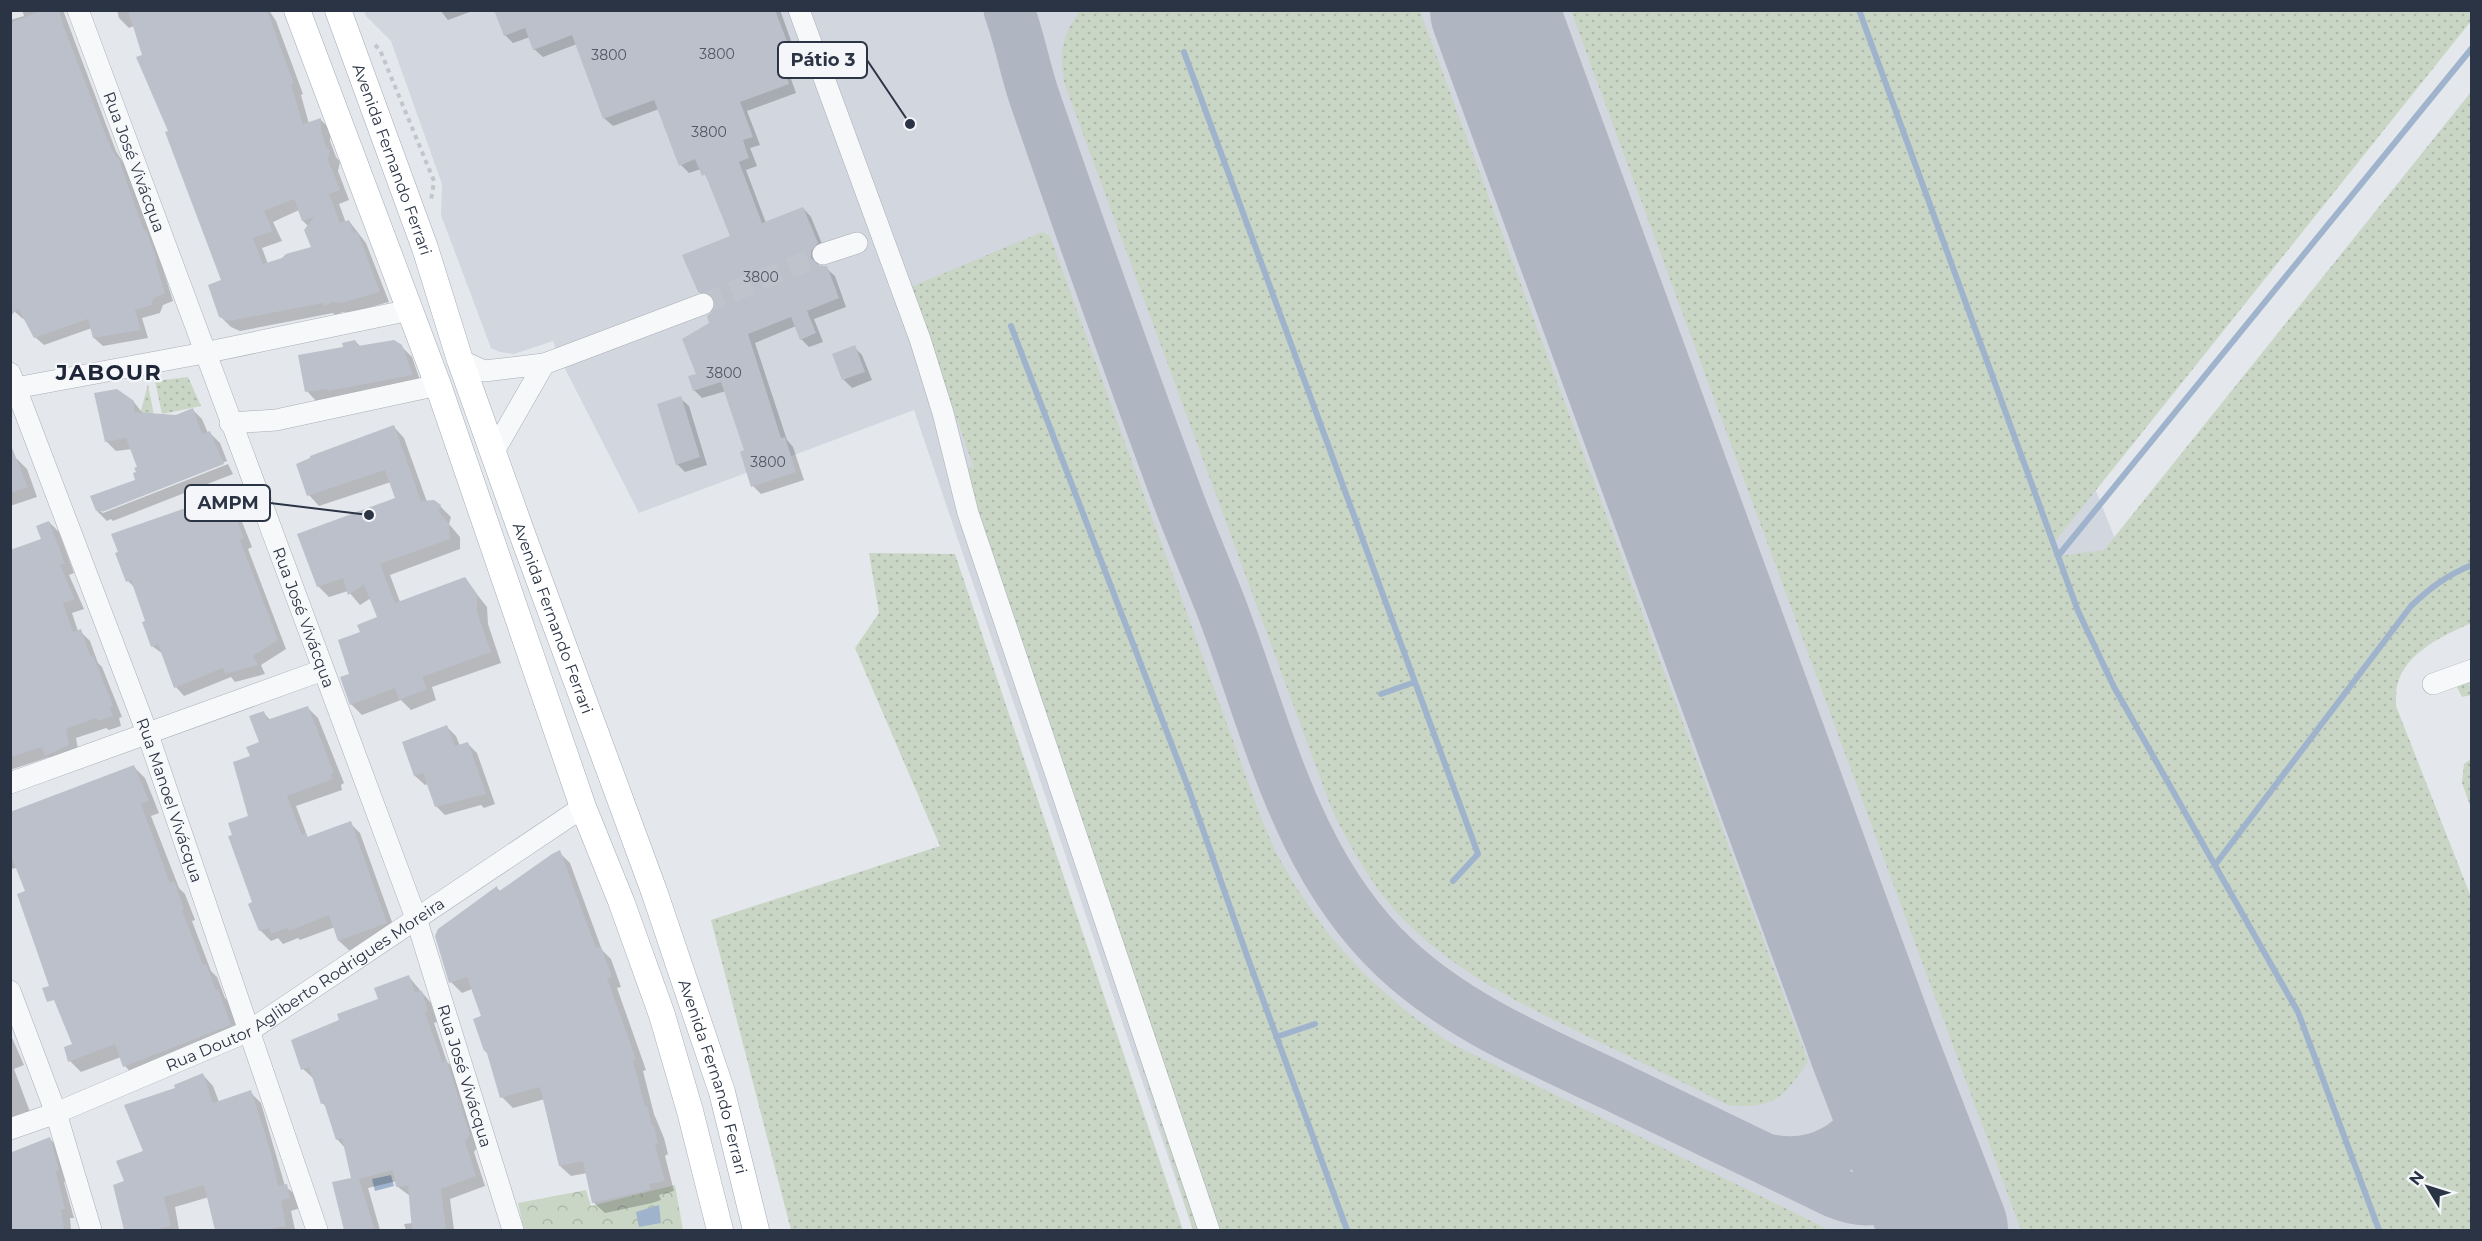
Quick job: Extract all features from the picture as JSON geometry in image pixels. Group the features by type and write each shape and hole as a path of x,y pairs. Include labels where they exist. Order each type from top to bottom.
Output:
{"main road":[{"name":"Avenida Fernando Ferrari","path":"297,10 438,385 583,807 621,901 662,1015 690,1111 720,1230"},
{"name":"Avenida Fernando Ferrari","path":"338,10 425,248 460,360 493,453 654,891 722,1092 756,1230"},
{"path":"410,310 425,320 460,360"},
{"path":"583,807 603,751"}],"street":[{"name":"Rua José Vivácqua","path":"78,10 416,918 513,1230"},
{"path":"798,10 920,339 943,412 969,513 1209,1230"},
{"path":"823,254 857,243"},
{"path":"460,360 484,370 544,364 703,304"},
{"path":"12,383 204,353 410,310"},
{"path":"493,453 544,364"},
{"name":"Rua Manoel Vivácqua","path":"12,383 148,735 317,1230"},
{"path":"230,423 276,420 438,385"},
{"path":"10,783 148,735 322,670"},
{"path":"2433,684 2472,670"},
{"name":"Rua Doutor Agliberto Rodrigues Moreira","path":"10,1129 56,1113 249,1031 583,807"},
{"path":"10,991 56,1113 91,1230"},
{"name":"Avenida Fernando Ferrari","path":"709,1230 712,1200"}],"path":[{"path":"374,43 380,50 434,181"}],"shaded area":[{"path":"364,11 1905,11 2390,1230 1193,1230 914,410 639,513 553,341 514,354 491,348 441,215 442,184 391,41 366,16"}],"green space":[{"path":"1080,11 1420,11 1808,1061 1792,1084 1776,1098 1756,1105 1728,1105 1504,994 1477,978 1427,941 1404,920 1383,896 1369,875 1332,810 1064,82 1063,45 1069,28"},
{"path":"1571,11 2471,11 2471,21 2053,544 2059,556 2104,550 2471,92 2471,623 2426,647 2408,664 2397,686 2396,706 2471,897 2471,1230 2021,1230"},
{"path":"1042,232 1050,236 1260,815 1275,851 1326,931 1362,972 1407,1012 1450,1043 1829,1230 1193,1230 968,513 954,463 974,468 911,287"},
{"path":"188,377 201,406 162,414 155,381"},
{"path":"148,384 155,421 138,422"},
{"path":"869,553 955,554 1183,1230 791,1230 711,920 940,846 855,648 879,613"},
{"path":"2471,674 2471,695 2462,697 2457,687 2461,679"},
{"path":"2471,759 2471,808 2462,783 2464,764"},
{"path":"675,1185 683,1230 524,1230 518,1203 586,1190 591,1206"}],"water":[{"path":"391,1175 394,1186 375,1191 372,1179"},
{"path":"659,1205 661,1223 639,1227 636,1212"}],"building":[{"path":"43,10 59,10 108,141 118,157 144,231 146,230 157,260 155,260 165,293 154,298 152,305 135,310 141,330 93,338 88,319 34,338 18,308 10,317 10,23"},
{"path":"128,10 267,10 294,84 291,85 303,124 321,118 321,130 326,147 330,150 328,160 340,190 329,194 340,223 349,220 354,234 357,231 380,292 341,303 332,302 324,306 323,303 229,321 219,317 208,285 221,280 165,132 168,131 136,57 142,55","holes":["294,199 302,221 314,217 304,230 311,247 263,264 253,238 273,231 264,211"]},
{"path":"494,10 775,10 791,52 779,56 789,84 740,102 753,137 743,140 749,158 739,162 762,223 803,207 818,243 811,251 811,258 820,266 827,266 839,298 807,311 816,333 800,340 791,317 748,334 781,438 785,437 796,472 751,487 740,452 744,450 721,382 693,391 688,376 696,374 682,339 709,323 707,316 716,305 711,294 698,292 682,255 730,236 705,174 702,176 695,159 679,166 654,100 603,119 572,35 533,50 525,28 504,36"},
{"path":"355,340 358,346 394,340 402,345 413,375 328,391 328,389 305,392 298,355 343,347 342,343"},
{"path":"855,345 865,372 842,380 832,354"},
{"path":"117,389 134,401 134,412 176,415 193,408 202,434 210,431 224,464 102,512 101,509 96,511 90,496 135,480 133,473 136,472 134,468 137,467 126,438 105,442 94,393"},
{"path":"681,396 700,457 676,465 657,404"},
{"path":"394,425 421,501 434,500 441,505 439,512 449,524 450,539 380,564 395,603 465,577 477,594 477,612 491,652 422,677 427,689 399,700 395,688 350,705 340,677 349,674 338,640 360,632 357,625 377,617 364,585 348,595 343,578 317,587 297,534 395,498 385,470 307,496 296,464 310,456"},
{"path":"10,443 28,487 10,493"},
{"path":"226,494 244,538 240,540 278,640 253,656 258,665 225,674 223,668 174,688 158,644 151,647 131,580 126,582 115,553 118,552 111,534"},
{"path":"49,521 65,564 60,565 75,599 63,603 73,632 81,629 90,656 93,655 113,706 110,708 113,716 98,721 96,718 66,729 69,745 45,756 42,747 10,757 10,550 41,539 36,526"},
{"path":"308,706 334,773 331,774 333,779 287,796 302,835 305,832 307,837 351,821 387,923 338,941 329,915 289,931 287,928 271,934 269,928 259,931 248,904 252,902 228,836 232,835 228,823 248,816 233,762 250,756 246,747 259,742 249,716 264,711 267,720"},
{"path":"447,725 455,746 468,742 486,794 435,807 423,773 414,776 402,742"},
{"path":"134,765 149,801 141,804 170,883 174,881 184,909 182,910 203,965 206,964 216,990 218,989 231,1025 123,1067 115,1044 68,1062 64,1047 72,1044 54,1000 47,1002 42,988 49,986 17,894 25,891 10,853 10,812"},
{"path":"560,850 596,948 601,947 612,977 607,978 636,1059 633,1061 645,1106 647,1105 652,1126 654,1126 658,1143 655,1145 665,1181 649,1184 651,1189 592,1203 583,1161 559,1166 540,1087 500,1098 486,1050 484,1051 473,1019 481,1016 467,977 449,983 435,936 438,929 497,886 498,892"},
{"path":"409,975 415,992 422,991 428,1012 425,1013 443,1063 446,1058 470,1135 465,1141 476,1176 441,1189 446,1230 412,1230 408,1186 396,1187 393,1170 359,1179 375,1230 344,1230 332,1182 351,1178 342,1138 336,1140 309,1067 301,1070 291,1040 339,1020 337,1014 378,999 374,988"},
{"path":"203,1073 213,1103 251,1090 271,1153 278,1186 287,1184 290,1198 281,1201 286,1226 264,1230 215,1230 204,1185 164,1197 171,1226 153,1230 124,1230 113,1185 124,1181 116,1161 143,1151 124,1105 175,1088 174,1085"},
{"path":"50,1137 59,1170 56,1172 65,1209 61,1209 64,1230 10,1230 12,1152"}],"waterway":[{"path":"1859,10 2078,611 2114,687 2298,1012 2379,1230"},
{"path":"2058,556 2472,48"},
{"path":"1184,52 1478,854 1453,881"},
{"path":"1011,326 1188,787 1347,1230"},
{"path":"2215,865 2411,606 2439,582 2472,565"},
{"path":"1381,694 1415,682"},
{"path":"1276,1037 1315,1024"}],"taxiway":[{"path":"1009,10 1035,99 1106,302 1180,504 1220,604 1288,793 1333,881 1361,922 1396,959 1420,980 1500,1031 1836,1193 1865,1200 1876,1199 1886,1194 1900,1177 1911,1150"},
{"path":"1767,1159 1785,1162 1802,1161 1819,1157 1848,1141 1869,1114 1875,1096 1877,1072 1874,1049"}],"runway":[{"path":"1494,10 1874,1049 1944,1230"}],"tunnel":[{"path":"703,304 823,254"}],"place":[{"name":"Pátio 3","path":"910,124"},
{"name":"AMPM","path":"369,515"}],"district":[{"name":"JABOUR","path":"109,372"}]}
